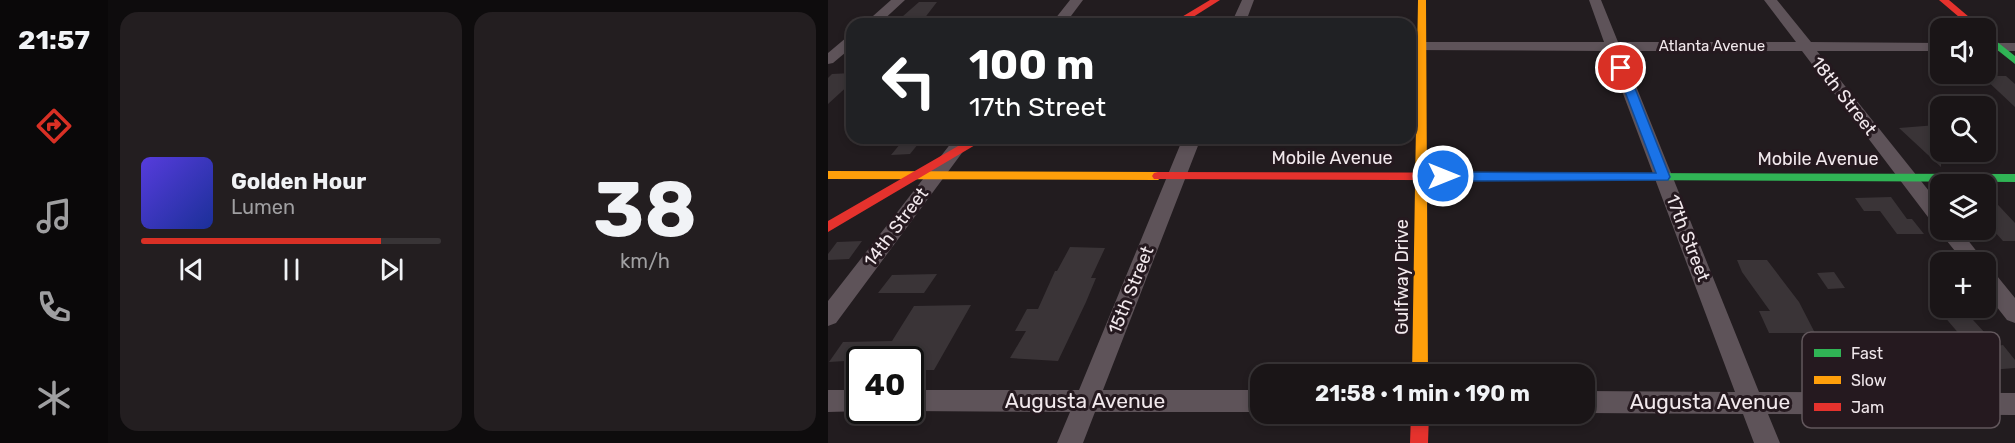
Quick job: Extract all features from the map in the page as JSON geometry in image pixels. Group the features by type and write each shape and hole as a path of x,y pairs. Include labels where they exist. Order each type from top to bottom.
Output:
{"street":[{"path":"878,18 899,0"},
{"path":"1063,18 1077,0"},
{"path":"1185,18 1215,0"},
{"path":"1240,18 1248,0"},
{"name":"Gulfway Drive","path":"1420,364 1421,176 1416,46 1422,0"},
{"name":"17th Street","path":"1595,0 1767,443"},
{"name":"18th Street","path":"1770,0 1930,206"},
{"path":"1943,0 1965,18"},
{"path":"828,45 846,43"},
{"path":"828,60 846,46"},
{"name":"Atlanta Avenue","path":"1416,46 1930,46"},
{"path":"1996,47 2015,47"},
{"path":"1996,49 2015,61"},
{"name":"14th Street","path":"828,317 925,175 947,159 959,144"},
{"path":"947,159 971,144"},
{"name":"15th Street","path":"1070,443 1190,144"},
{"name":"Mobile Avenue","path":"828,175 2015,178"},
{"path":"828,227 925,175"},
{"path":"1957,240 1967,252"},
{"path":"1996,290 2015,314"},
{"path":"828,401 846,401"},
{"name":"Augusta Avenue","path":"924,401 1250,401"},
{"name":"Augusta Avenue","path":"1595,402 1802,403"},
{"name":"Augusta Avenue","path":"2000,404 2015,404"},
{"path":"1419,443 1420,424"}],"building":[{"path":"919,2 937,2 925,18 901,18"},
{"path":"846,73 846,88 828,104 828,78 832,74"},
{"path":"1996,76 2006,76 2015,84 2015,107 1991,84 1996,84"},
{"path":"1930,126 1930,157 1899,128"},
{"path":"900,144 918,144 910,154 891,155"},
{"path":"1891,197 1907,219 1912,219 1924,234 1897,234 1880,211 1864,211 1855,198"},
{"path":"1996,203 2015,223 2015,241 2003,241 1996,233"},
{"path":"862,241 849,259 828,260 828,254 837,242"},
{"path":"1070,247 1105,248 1091,278 1096,278 1058,361 1010,358 1026,331 1015,331 1027,309 1038,309 1055,271"},
{"path":"1737,260 1767,260 1799,302 1814,332 1769,333 1759,311 1770,311 1742,272"},
{"path":"1834,272 1845,288 1828,289 1817,273"},
{"path":"937,274 924,293 878,293 892,275"},
{"path":"971,305 934,370 924,370 924,346 846,346 846,361 829,362 843,342 892,341 914,306"},
{"path":"1946,318 1971,318 1984,332 1958,332"},
{"path":"2003,345 2015,360 2015,368 2000,369 2000,346"}],"traffic: fast":[{"path":"1996,45 2015,61"},
{"path":"1623,177 2015,178"}],"traffic: slow":[{"path":"1420,364 1422,0"},
{"path":"828,175 1158,176"}],"traffic: jam":[{"path":"1185,18 1216,0"},
{"path":"1943,0 1965,18"},
{"path":"828,227 971,144"},
{"path":"1158,176 1623,177"},
{"path":"1419,443 1420,424"}],"route":[{"path":"1443,176 1664,177 1621,68"}]}
